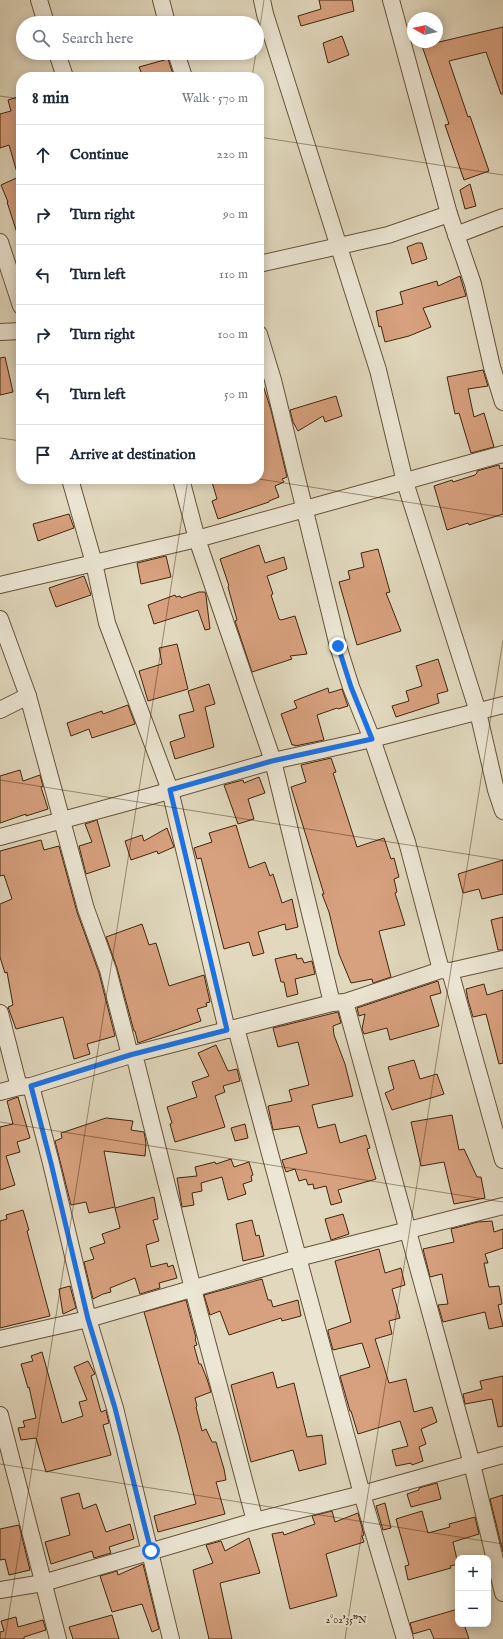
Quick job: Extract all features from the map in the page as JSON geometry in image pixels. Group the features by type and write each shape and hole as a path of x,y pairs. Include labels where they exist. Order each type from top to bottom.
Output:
{"street":[{"path":"39,0 44,16"},
{"path":"161,0 165,16"},
{"path":"262,0 265,14 378,370 405,482 478,712 496,790 503,811"},
{"path":"391,0 456,235 473,284 492,367 503,402"},
{"path":"59,60 63,72"},
{"path":"178,60 182,72"},
{"path":"264,263 388,235 450,214"},
{"path":"456,235 503,217"},
{"path":"0,242 16,291"},
{"path":"0,332 16,331"},
{"path":"264,350 273,380 340,653 408,842 503,1160"},
{"path":"0,584 198,539 503,454"},
{"path":"71,484 94,563 108,623 170,790 231,1029 298,1258 362,1494 405,1639"},
{"path":"182,484 198,539 272,761 339,1002 409,1229 472,1464 503,1593"},
{"path":"0,619 28,696 86,909 108,970 132,1054 255,1521"},
{"path":"0,710 28,696"},
{"path":"0,837 272,761 372,739 503,705"},
{"path":"0,1092 25,1087 132,1054 339,1002 445,970 503,959"},
{"path":"0,1013 51,1163 88,1319 115,1408 151,1551 171,1639"},
{"path":"0,1339 88,1319 298,1258 503,1206"},
{"path":"0,1415 58,1639"},
{"path":"0,1590 43,1583 255,1521 362,1494 503,1455"}],"building":[{"path":"319,0 352,0 354,11 301,26 298,16 321,9"},
{"path":"503,27 503,94 501,94 486,52 449,61 468,117 470,116 489,171 464,180 445,125 449,124 423,48 443,48 443,41"},
{"path":"342,36 349,55 328,63 323,43"},
{"path":"168,60 172,72 141,72 139,67"},
{"path":"16,98 16,169 9,145 0,148 0,114 11,111 8,100"},
{"path":"16,178 16,230 8,202 1,185"},
{"path":"470,184 476,206 465,209 460,190"},
{"path":"417,243 422,243 427,259 412,264 407,247"},
{"path":"460,276 466,296 423,308 431,327 409,336 385,342 381,326 379,327 376,311 403,304 400,292 437,281 438,286"},
{"path":"5,357 13,392 0,395 0,358"},
{"path":"483,370 488,386 468,389 474,417 484,413 494,447 471,453 459,413 455,414 447,377"},
{"path":"264,388 271,410 287,477 282,479 284,482 275,486 279,497 269,502 218,519 212,501 217,499 213,484 264,484"},
{"path":"336,396 342,416 325,422 323,416 298,431 293,422 290,410"},
{"path":"499,465 500,469 503,468 503,514 469,525 468,523 447,530 434,486 475,475 477,471"},
{"path":"69,514 74,528 38,541 33,524"},
{"path":"259,545 265,563 284,557 287,569 267,576 273,594 271,595 279,619 281,620 295,616 307,654 290,656 292,659 252,672 235,621 237,620 228,587 229,586 220,559"},
{"path":"378,549 390,592 386,593 401,631 357,645 339,582 350,579 348,571 364,567 361,553"},
{"path":"166,556 171,577 141,584 137,563"},
{"path":"84,576 91,595 56,607 49,588"},
{"path":"199,592 205,592 210,629 205,630 198,610 154,624 148,605 175,595 176,597 180,596 181,598"},
{"path":"177,644 188,689 148,701 139,671 162,664 159,648"},
{"path":"438,659 448,691 437,694 439,703 396,717 392,706 409,701 406,691 422,686 416,666"},
{"path":"209,684 215,704 205,707 214,747 175,759 170,742 185,737 179,715 194,711 188,691"},
{"path":"328,688 329,693 342,689 348,706 317,715 324,740 295,746 292,745 281,714 297,708 294,701"},
{"path":"128,705 135,724 92,738 89,729 71,736 67,723 102,711 103,714"},
{"path":"331,758 336,772 333,773 357,847 384,838 391,859 394,858 399,877 394,879 397,892 395,893 405,925 379,931 391,977 373,983 372,979 351,983 339,954 329,912 322,894 324,894 291,787 306,782 301,765"},
{"path":"20,770 23,781 40,775 43,786 41,787 48,809 26,816 26,814 0,823 0,776"},
{"path":"259,777 265,793 248,799 254,819 238,824 224,785 243,780 244,783"},
{"path":"97,820 110,866 86,874 79,846 92,842 85,824"},
{"path":"236,825 249,868 265,862 270,876 273,874 282,903 292,899 298,927 286,930 285,924 258,932 264,953 253,956 249,942 224,949 201,858 197,859 194,848 212,842 209,833"},
{"path":"167,828 174,847 158,854 157,851 131,860 125,841 142,835 144,841"},
{"path":"41,840 44,850 59,846 77,912 99,973 115,1036 87,1044 90,1054 74,1059 63,1017 16,1029 8,1007 13,1005 7,972 5,973 0,957 0,904 12,899 4,875 0,876 0,851"},
{"path":"503,860 503,894 482,899 479,889 463,893 458,874"},
{"path":"503,917 503,950 498,950 491,920"},
{"path":"142,924 149,945 156,943 169,986 204,975 210,1002 206,1003 207,1006 197,1009 201,1021 138,1043 117,968 106,937"},
{"path":"296,954 297,959 302,958 304,963 312,961 315,974 295,979 298,994 287,997 284,982 281,982 275,959"},
{"path":"438,981 441,993 430,996 439,1026 390,1040 387,1028 364,1034 362,1029 365,1014 359,1016 357,1008"},
{"path":"484,984 487,995 503,990 503,1063 499,1064 486,1014 473,1017 468,1000 466,989"},
{"path":"338,1012 341,1023 333,1026 334,1035 345,1064 353,1096 312,1105 318,1128 335,1124 340,1143 366,1135 370,1148 367,1149 376,1179 338,1190 342,1202 331,1205 326,1186 314,1189 313,1184 308,1185 306,1179 299,1181 295,1169 286,1172 282,1160 307,1153 299,1126 273,1130 268,1106 292,1101 289,1090 309,1085 298,1042 278,1047 273,1028"},
{"path":"216,1045 228,1071 237,1069 240,1081 223,1086 225,1092 215,1096 225,1127 175,1142 170,1124 172,1123 167,1107 197,1097 192,1082 209,1076 198,1053"},
{"path":"414,1060 420,1079 437,1074 444,1094 392,1110 385,1093 394,1089 388,1067"},
{"path":"18,1097 30,1138 17,1142 20,1152 6,1156 15,1185 0,1190 0,1127 13,1124 7,1101"},
{"path":"452,1115 459,1150 464,1149 477,1177 481,1177 485,1198 454,1204 444,1162 421,1166 411,1122"},
{"path":"106,1118 133,1121 131,1130 144,1132 146,1143 145,1156 104,1151 115,1207 89,1213 86,1202 71,1205 55,1141 62,1138 61,1133"},
{"path":"245,1124 248,1138 235,1141 231,1128"},
{"path":"231,1159 234,1167 249,1162 253,1175 251,1176 252,1181 243,1184 246,1194 228,1200 222,1177 201,1183 202,1191 192,1193 194,1205 182,1207 177,1178 197,1176 195,1167 215,1162 216,1164"},
{"path":"154,1197 158,1219 153,1220 159,1241 146,1245 151,1267 167,1263 168,1267 173,1265 177,1278 159,1283 160,1288 140,1294 135,1278 110,1288 111,1292 93,1299 84,1262 94,1259 90,1248 105,1243 102,1234 120,1228 115,1208"},
{"path":"23,1210 29,1230 27,1231 50,1316 0,1328 0,1221 7,1219 6,1215"},
{"path":"343,1214 349,1234 331,1240 325,1219"},
{"path":"252,1220 256,1236 259,1235 264,1256 243,1261 236,1224"},
{"path":"492,1221 494,1232 503,1229 503,1248 485,1254 488,1263 484,1263 489,1287 499,1286 502,1304 498,1305 503,1326 489,1329 485,1312 443,1322 438,1305 448,1304 442,1274 430,1277 423,1249 454,1242 451,1229 478,1222"},
{"path":"379,1249 385,1273 401,1268 405,1285 392,1289 400,1318 389,1321 392,1334 375,1339 389,1383 406,1379 414,1412 432,1407 437,1422 421,1429 426,1444 419,1447 423,1461 412,1465 411,1463 396,1466 392,1450 408,1446 400,1421 358,1434 340,1376 370,1367 362,1343 333,1350 328,1332 328,1330 351,1322 335,1261"},
{"path":"262,1279 268,1300 271,1300 273,1307 298,1300 301,1316 282,1321 281,1318 229,1335 220,1311 210,1315 204,1295"},
{"path":"70,1286 76,1308 63,1314 59,1289"},
{"path":"186,1300 196,1338 197,1345 194,1346 199,1364 201,1364 211,1392 195,1398 196,1407 202,1431 206,1429 212,1442 216,1442 224,1469 226,1480 216,1482 225,1514 158,1532 154,1516 196,1504 179,1435 144,1312"},
{"path":"42,1352 62,1423 83,1416 79,1402 87,1400 74,1367 88,1361 95,1374 91,1376 101,1412 106,1410 109,1423 103,1425 111,1455 46,1472 36,1438 21,1440 18,1428 25,1427 23,1421 36,1418 29,1387 28,1388 21,1364 33,1361 31,1356"},
{"path":"273,1372 277,1388 294,1383 307,1437 322,1435 326,1464 299,1471 293,1450 251,1462 231,1385"},
{"path":"503,1376 503,1426 498,1427 492,1399 465,1404 463,1394 482,1389 480,1381"},
{"path":"437,1483 441,1499 411,1507 407,1494 419,1490 419,1488"},
{"path":"79,1493 83,1509 96,1504 106,1532 130,1524 134,1539 109,1547 111,1553 94,1558 92,1551 51,1564 45,1542 70,1535 61,1498"},
{"path":"503,1495 503,1552 490,1499"},
{"path":"385,1503 391,1528 383,1530 376,1506"},
{"path":"332,1511 335,1522 358,1513 364,1535 362,1536 364,1542 326,1554 337,1596 290,1609 272,1534 283,1532 284,1535 315,1524 312,1516"},
{"path":"422,1511 428,1533 450,1527 449,1524 475,1517 479,1534 453,1542 456,1555 455,1565 450,1566 451,1568 408,1580 405,1566 409,1565 396,1519"},
{"path":"19,1525 30,1570 9,1575 5,1559 0,1560 0,1529"},
{"path":"249,1538 260,1573 220,1583 232,1639 209,1639 193,1570 213,1563 206,1545 221,1541 225,1551"},
{"path":"143,1564 159,1629 152,1632 142,1604 112,1612 100,1576 117,1571 118,1575"},
{"path":"455,1610 455,1627 465,1627 469,1639 434,1639 430,1629 413,1634 410,1623"},
{"path":"112,1615 119,1639 73,1639 69,1627"},
{"path":"16,1617 18,1627 43,1620 46,1630 24,1637 24,1639 0,1639 0,1632 4,1631 1,1621"}],"route":[{"path":"151,1551 115,1408 88,1319 31,1086 130,1055 227,1030 170,790 272,761 372,739 351,687 338,646"}]}
